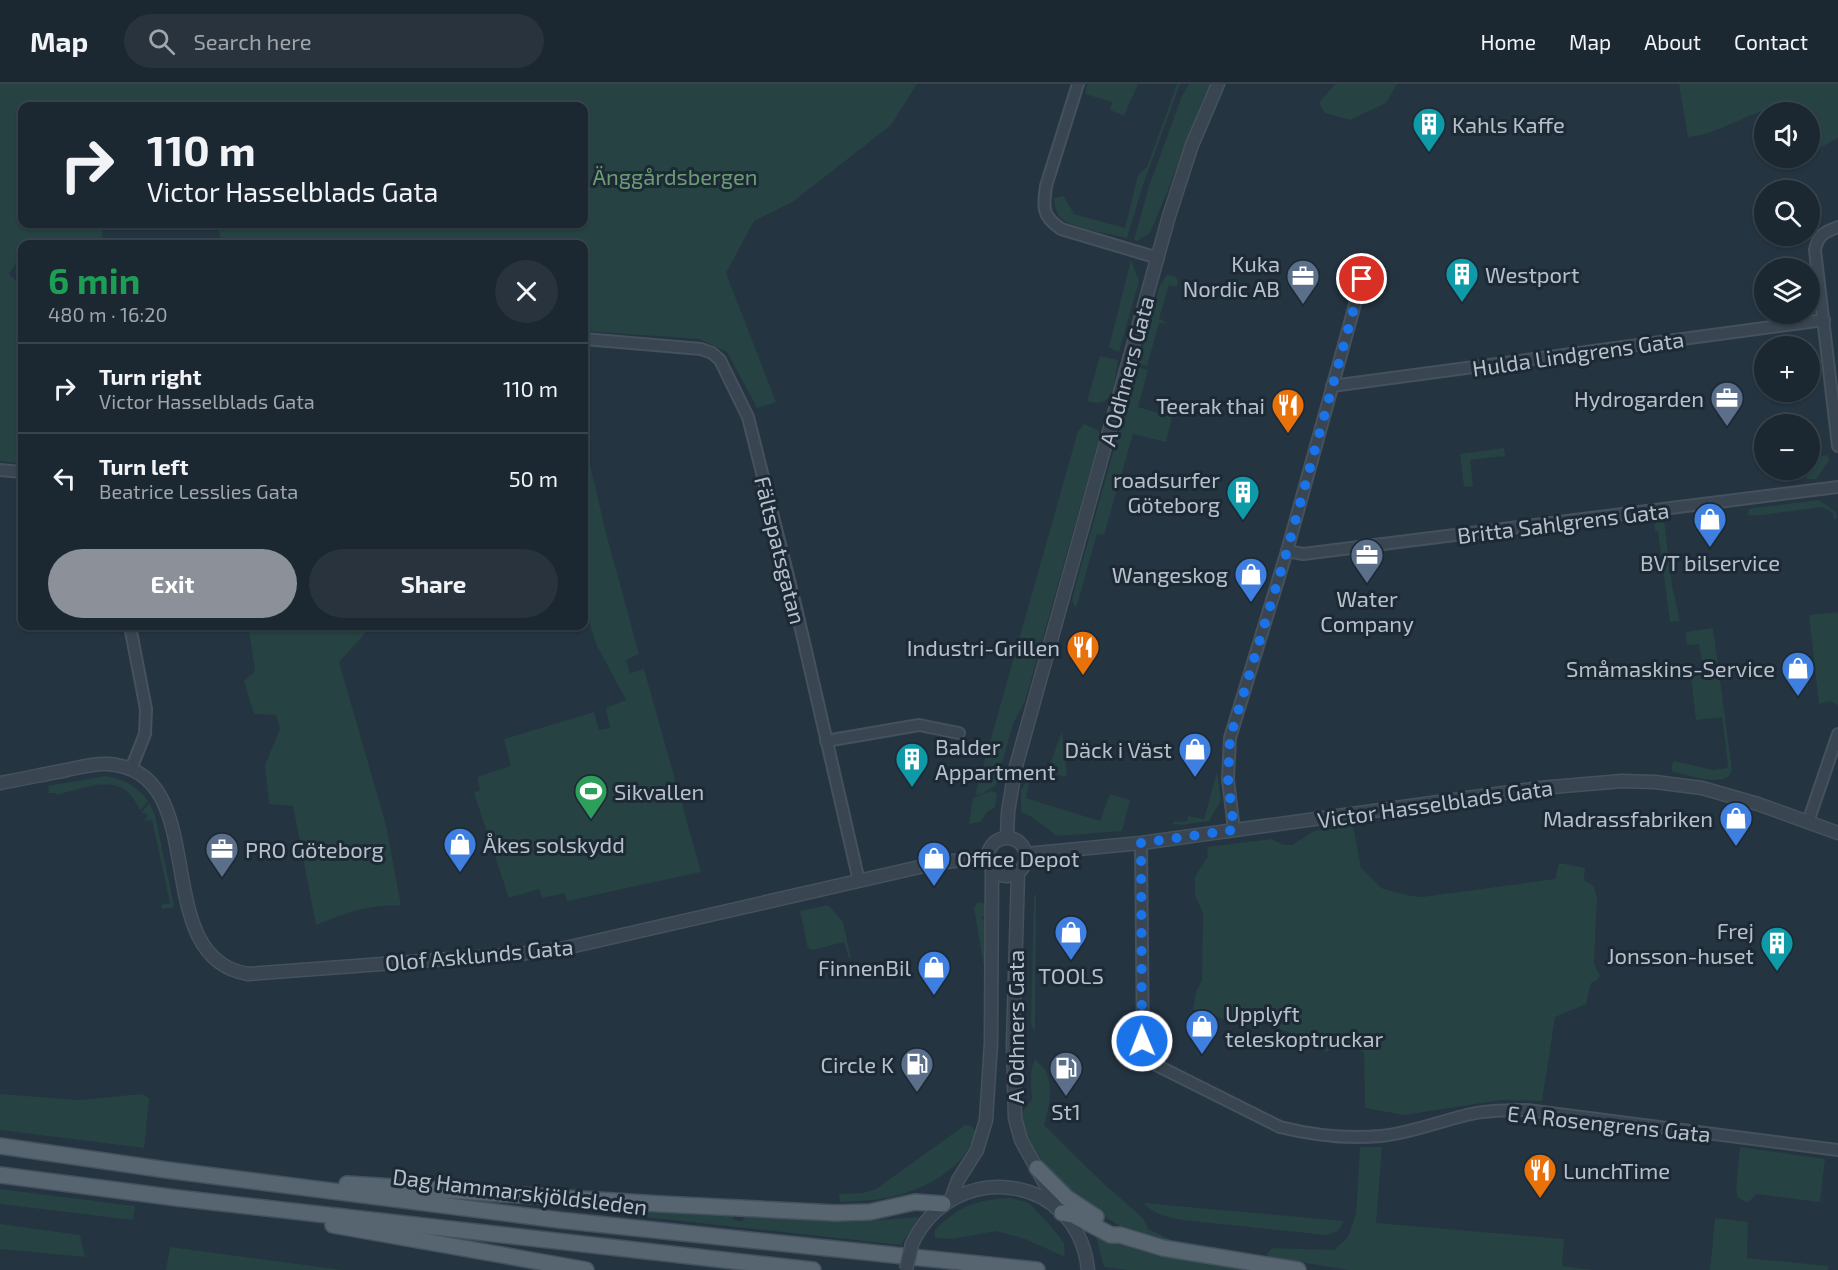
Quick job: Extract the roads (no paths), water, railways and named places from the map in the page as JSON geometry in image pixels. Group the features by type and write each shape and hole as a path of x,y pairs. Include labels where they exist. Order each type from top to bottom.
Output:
{"main road":[{"name":"Dag Hammarskjöldsleden","path":"0,1146 167,1170 559,1220 1037,1270"},
{"path":"1037,1168 1067,1198 1120,1235"},
{"path":"167,1170 661,1204 826,1212 870,1212 915,1202 947,1202"},
{"name":"Dag Hammarskjöldsleden","path":"0,1175 177,1198 813,1270"},
{"path":"177,1198 586,1270"},
{"path":"1058,1210 1073,1215 1111,1235 1120,1235 1162,1248 1298,1270"}],"street":[{"path":"1078,84 1046,186 1043,203 1045,214 1061,229 1158,258"},
{"name":"A Odhners Gata","path":"1007,837 1008,812 1015,770 1158,258 1188,155 1218,84"},
{"path":"1838,227 1823,234 1817,240 1815,250 1838,446"},
{"path":"1234,830 1228,779 1230,738 1287,551 1362,279"},
{"name":"Hulda Lindgrens Gata","path":"1332,386 1824,320"},
{"name":"Fältspatsgatan","path":"588,339 701,349 712,353 720,360 729,374 748,417 797,612 859,881"},
{"path":"0,470 18,472"},
{"name":"Britta Sahlgrens Gata","path":"1287,551 1303,554 1838,487"},
{"path":"0,783 106,764 131,769 145,734 146,709 131,630"},
{"path":"826,741 919,725 959,733"},
{"path":"1808,822 1838,734"},
{"name":"Olof Asklunds Gata","path":"131,769 147,779 163,800 171,824 190,914 194,928 204,946 227,967 248,974 561,949 952,860 990,863"},
{"name":"Victor Hasselblads Gata","path":"1026,854 1141,843 1540,788 1622,781 1655,782 1702,788 1758,804 1838,833"},
{"path":"1018,873 1002,876 990,863 993,843 1007,837 1020,842 1026,854"},
{"name":"E A Rosengrens Gata","path":"1141,843 1143,1049 1156,1065 1280,1127 1296,1131 1354,1137 1383,1136 1476,1113 1527,1110 1838,1150"},
{"name":"A Odhners Gata","path":"1026,854 1025,864 1018,873 1013,1100 1015,1118 1021,1140 1058,1210 1076,1232 1085,1253 1088,1270"},
{"name":"A Odhners Gata","path":"947,1202 977,1150 986,1120 990,1043 990,863"},
{"path":"906,1270 912,1244 928,1218 947,1202 975,1189 1006,1187 1035,1195 1058,1210"}],"place":[{"name":"Kahls Kaffe","path":"1429,153"},
{"name":"Westport","path":"1462,303"},
{"name":"Kuka Nordic AB","path":"1303,305"},
{"name":"Hydrogarden","path":"1727,427"},
{"name":"Teerak thai","path":"1288,434"},
{"name":"roadsurfer Göteborg","path":"1243,521"},
{"name":"BVT bilservice","path":"1710,548"},
{"name":"Water Company","path":"1367,584"},
{"name":"Wangeskog","path":"1251,603"},
{"name":"Industri-Grillen","path":"1083,676"},
{"name":"Småmaskins-Service","path":"1798,697"},
{"name":"Däck i Väst","path":"1195,778"},
{"name":"Balder Appartment","path":"912,788"},
{"name":"Sikvallen","path":"591,820"},
{"name":"Madrassfabriken","path":"1736,847"},
{"name":"Åkes solskydd","path":"460,873"},
{"name":"PRO Göteborg","path":"222,878"},
{"name":"Office Depot","path":"934,887"},
{"name":"TOOLS","path":"1071,961"},
{"name":"Frej Jonsson-huset","path":"1777,972"},
{"name":"FinnenBil","path":"934,996"},
{"name":"Upplyft teleskoptruckar","path":"1202,1055"},
{"name":"Circle K","path":"917,1093"},
{"name":"St1","path":"1066,1097"},
{"name":"LunchTime","path":"1540,1199"}],"park label":[{"name":"Änggårdsbergen","path":"675,176"}]}
